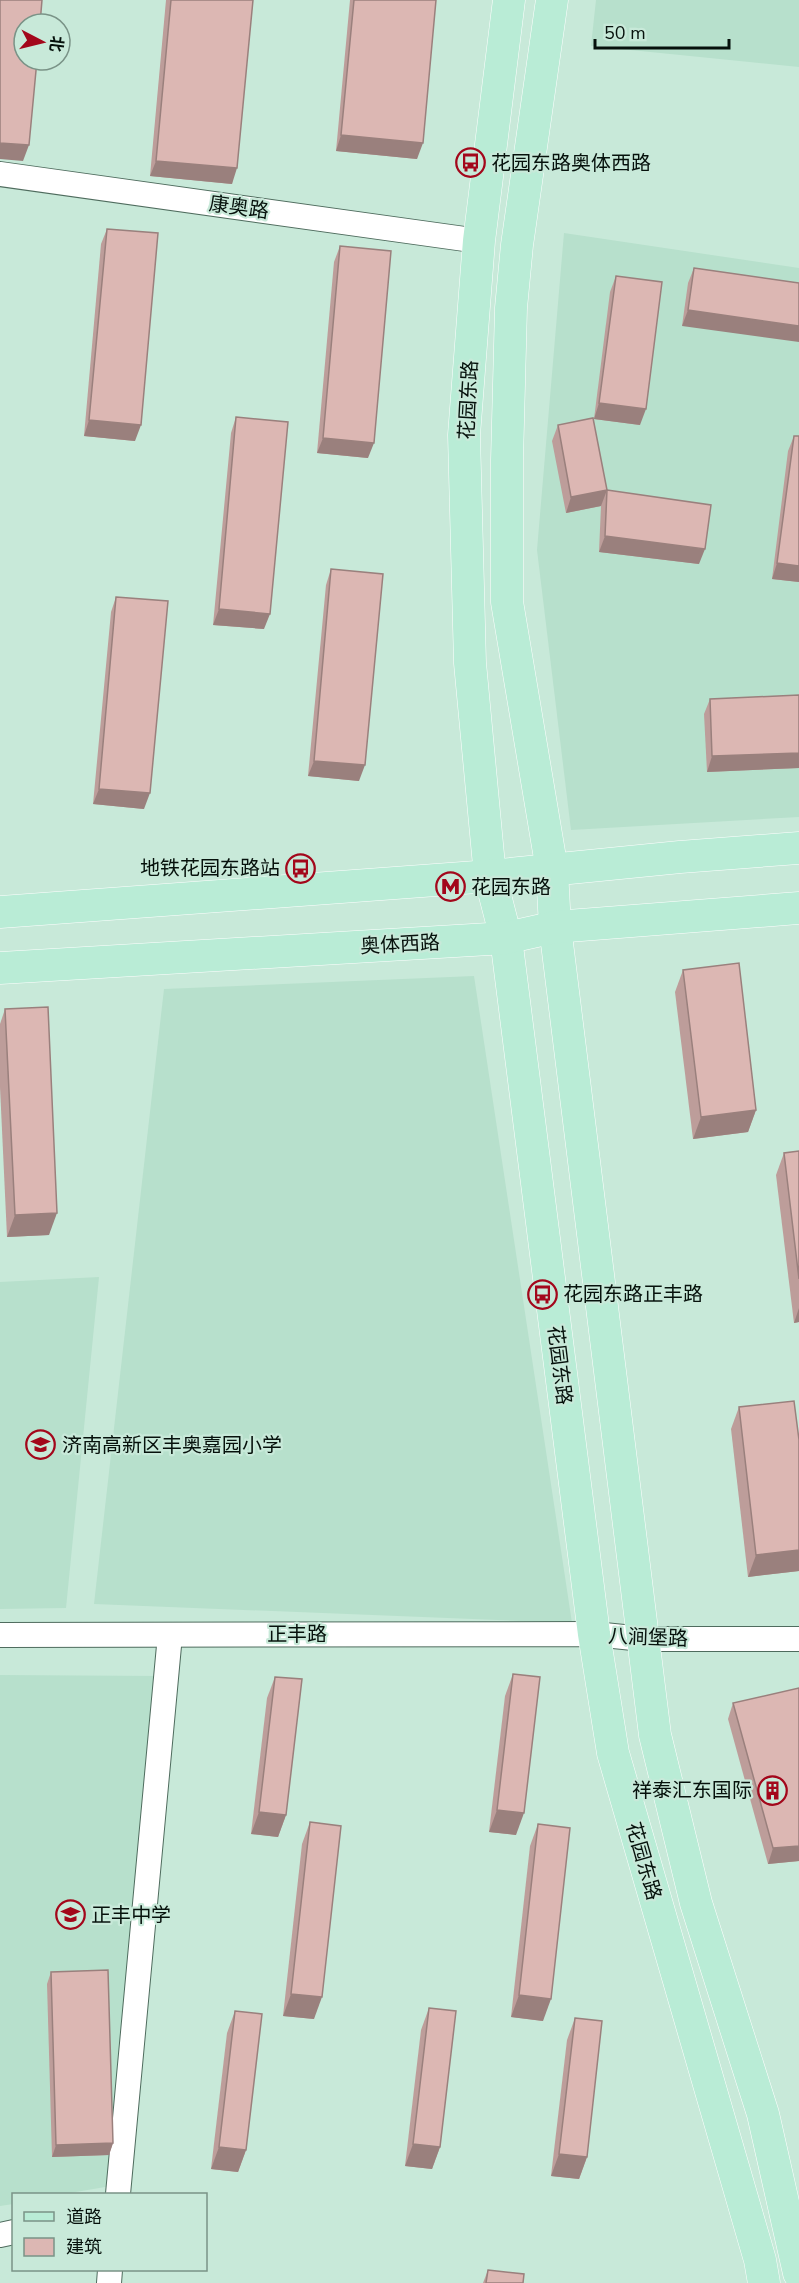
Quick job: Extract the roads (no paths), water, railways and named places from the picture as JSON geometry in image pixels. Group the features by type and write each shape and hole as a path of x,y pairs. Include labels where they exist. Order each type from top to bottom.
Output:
{"main road":[{"name":"花园东路","path":"510,0 479,241 464,435 470,663 490,876 506,938 594,1634 613,1753 760,2260 764,2283"},
{"name":"花园东路","path":"552,0 516,256 512,308 507,460 507,602 552,870 555,927 656,1735 696,1903 763,2114 799,2273"},
{"path":"0,912 490,876 799,848"},
{"name":"奥体西路","path":"0,968 506,938 555,927 799,908"}],"street":[{"name":"康奥路","path":"0,174 479,241"},
{"name":"八涧堡路","path":"594,1634 799,1623"},
{"name":"八涧堡路","path":"642,1631 799,1639"},
{"name":"正丰路","path":"0,1635 594,1634"},
{"path":"118,2193 170,1635"}],"place":[{"name":"花园东路奥体西路","path":"470,163"},
{"name":"地铁花园东路站","path":"301,868"},
{"name":"花园东路","path":"450,887"},
{"name":"花园东路正丰路","path":"542,1294"},
{"name":"济南高新区丰奥嘉园小学","path":"41,1445"},
{"name":"祥泰汇东国际","path":"773,1790"},
{"name":"正丰中学","path":"70,1915"}]}
